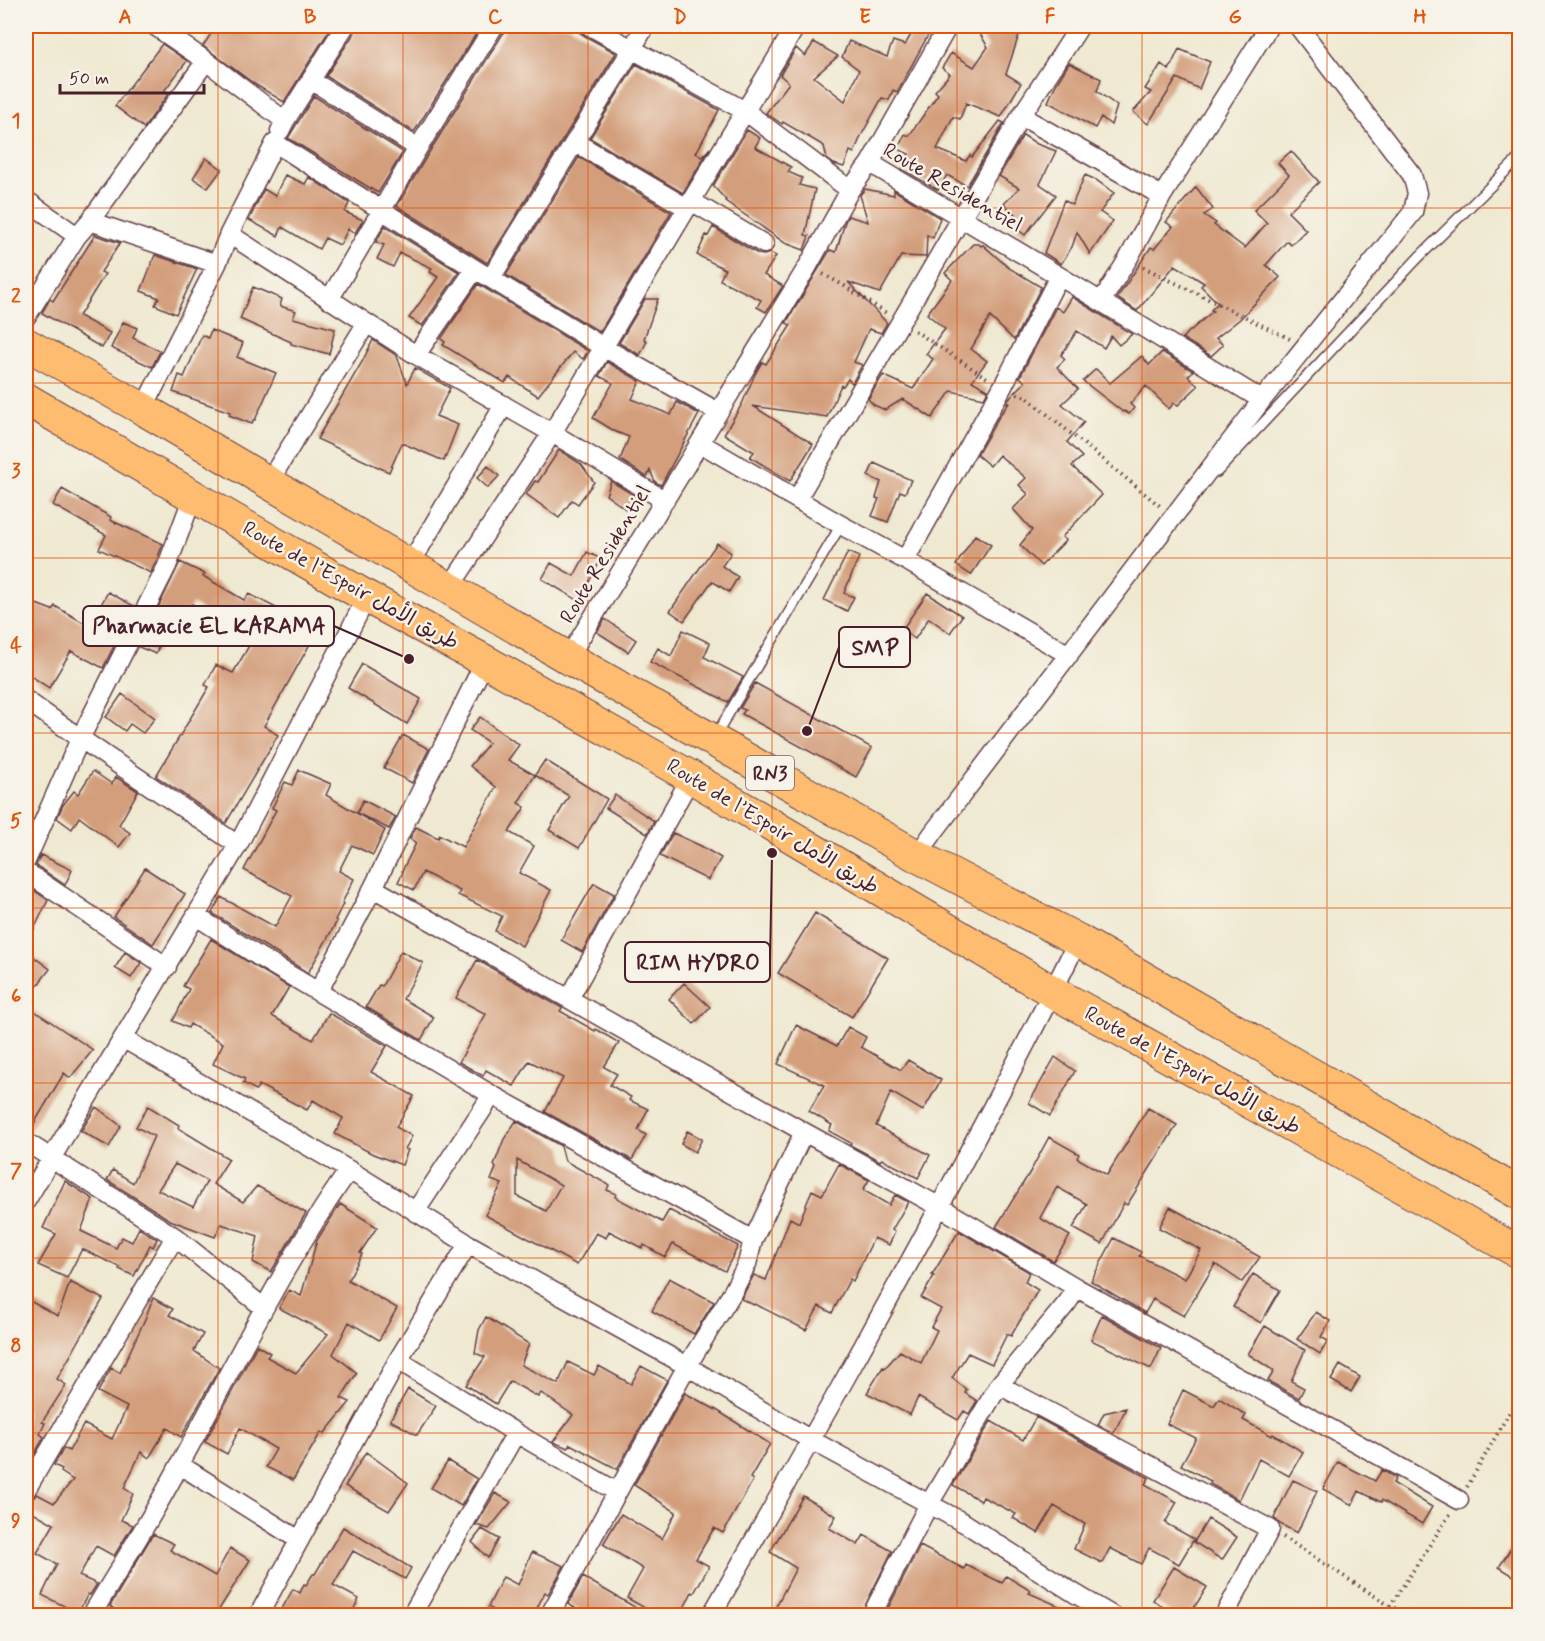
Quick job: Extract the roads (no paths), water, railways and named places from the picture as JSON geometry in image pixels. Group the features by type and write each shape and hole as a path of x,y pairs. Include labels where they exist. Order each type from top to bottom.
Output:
{"highway":[{"name":"Route de l’Espoir طريق الأمل","path":"26,344 568,658 917,856 1078,940 1520,1194"},
{"name":"Route de l’Espoir طريق الأمل","path":"26,399 367,597 691,777 1053,992 1520,1253"}],"street":[{"path":"155,26 206,61 285,121"},
{"path":"143,410 217,264 229,234 285,121 345,26"},
{"path":"329,300 418,148 494,26"},
{"path":"590,26 745,111 850,190"},
{"path":"416,355 483,273 575,142 645,26"},
{"path":"451,590 456,578 552,433 796,26"},
{"path":"870,163 948,26"},
{"path":"797,499 1021,116 1080,26"},
{"path":"1101,302 1128,259 1162,196 1269,26"},
{"path":"917,856 1262,400 1413,212 1417,193 1412,175 1298,26"},
{"path":"26,316 77,236 206,61"},
{"path":"311,80 418,148"},
{"path":"1021,116 1162,196"},
{"path":"575,142 764,244"},
{"path":"275,143 603,346 718,412"},
{"name":"Route Residentiel","path":"568,658 808,266 850,190 870,163 1262,400"},
{"path":"26,200 77,236"},
{"path":"90,221 217,264"},
{"path":"229,234 416,355 664,500"},
{"path":"905,560 1002,388 1059,276"},
{"path":"268,483 366,324"},
{"path":"409,566 504,405"},
{"path":"700,442 1070,655"},
{"path":"26,861 80,739 167,566 193,496"},
{"path":"26,1201 238,845 367,597"},
{"path":"318,992 373,888 485,661"},
{"path":"26,700 238,845"},
{"path":"569,999 691,777"},
{"path":"26,873 167,967"},
{"path":"373,888 940,1207 1077,1288 1459,1500"},
{"path":"196,916 261,958 492,1095 753,1240"},
{"path":"711,1616 940,1207 1078,940"},
{"path":"124,1039 349,1170 468,1244 687,1366 811,1440 966,1524 1113,1616"},
{"path":"415,1212 492,1095"},
{"path":"549,1616 687,1366 731,1295 747,1264 753,1240 804,1132"},
{"path":"26,1142 175,1237 263,1307"},
{"path":"91,1616 180,1465 263,1307 334,1190 349,1170"},
{"path":"26,1490 175,1237"},
{"path":"258,1616 398,1360 468,1244"},
{"path":"871,1616 928,1504 999,1385 1077,1288"},
{"path":"398,1360 617,1492"},
{"path":"999,1385 1270,1529 1224,1616"},
{"path":"411,1616 516,1433"},
{"path":"180,1465 299,1540"}],"lane":[{"path":"1174,518 1411,266 1520,157"},
{"path":"713,740 841,525"}],"place":[{"name":"Pharmacie EL KARAMA","path":"409,659"},
{"name":"SMP","path":"807,731"},
{"name":"RIM HYDRO","path":"772,853"}]}
